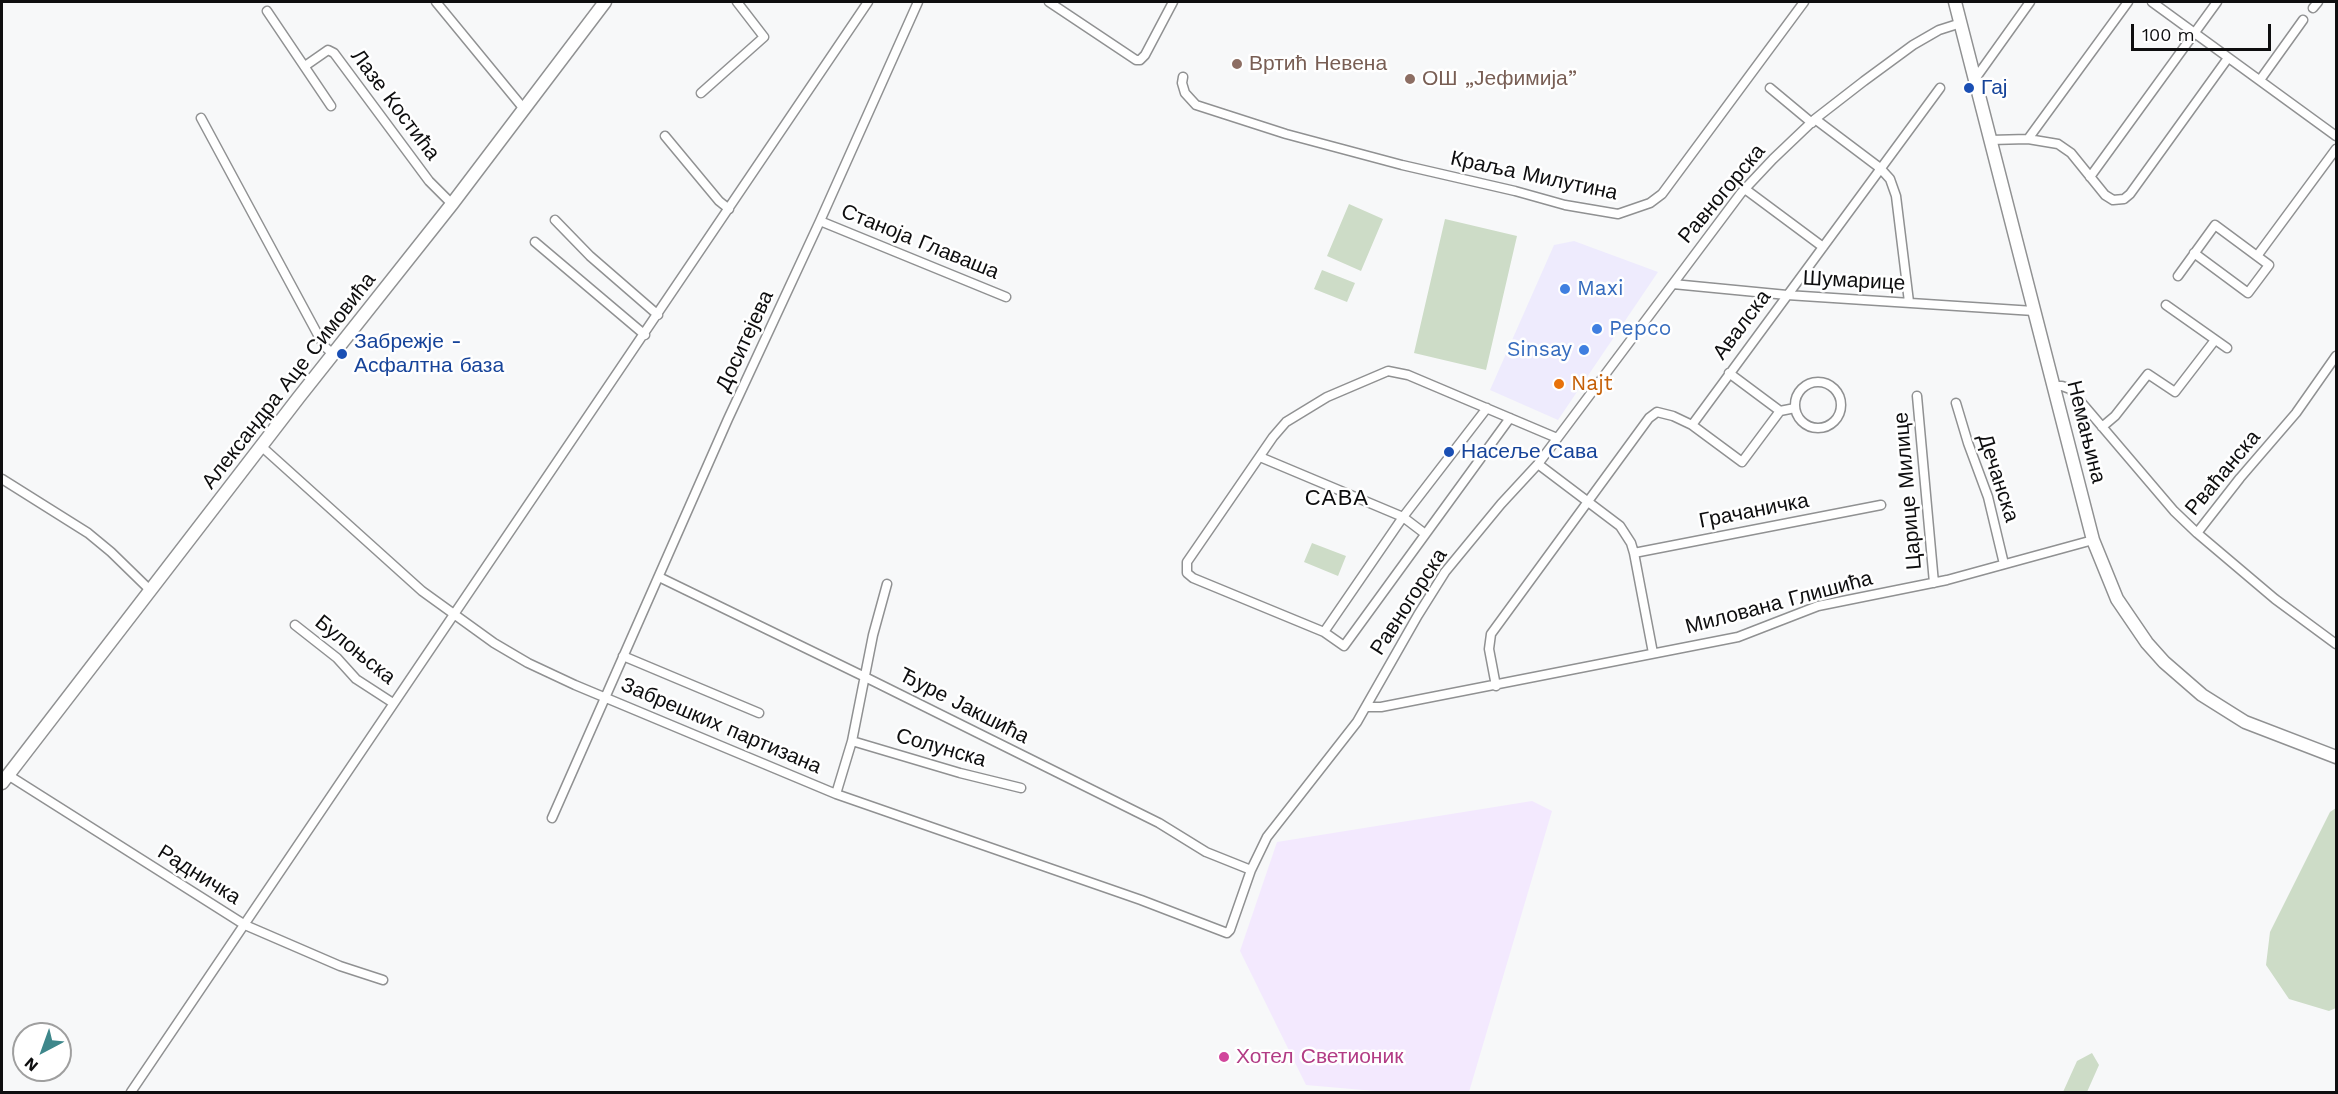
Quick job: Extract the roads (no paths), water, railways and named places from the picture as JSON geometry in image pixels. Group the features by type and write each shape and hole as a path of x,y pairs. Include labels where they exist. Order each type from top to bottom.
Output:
{"street":[{"path":"436,2 524,108"},
{"name":"Александра Аце Симовића","path":"5,779 261,446 452,204 605,2"},
{"path":"701,93 764,37 737,2"},
{"path":"131,1092 868,2"},
{"name":"Доситејева","path":"552,818 728,419 918,2"},
{"path":"1050,2 1136,60 1140,60 1145,55 1173,2"},
{"name":"Краља Милутина","path":"1183,77 1185,93 1196,105 1275,130 1402,165 1565,205 1618,214 1650,203 1667,189 1804,2"},
{"name":"Немањина","path":"1955,2 2093,540 2106,576 2124,612 2147,644 2181,678 2220,708 2245,722 2337,757"},
{"path":"1975,79 2030,2"},
{"path":"2028,139 2128,2"},
{"path":"2152,2 2337,136"},
{"path":"2090,177 2217,2"},
{"path":"267,11 332,106"},
{"path":"2260,80 2302,20"},
{"name":"Равногорска","path":"1227,933 1251,870 1267,837 1347,737 1445,572 1501,504 1538,464 1745,189 1813,121 1913,45 1939,30 1960,23"},
{"name":"Лазе Костића","path":"304,66 328,50 334,53 429,181 452,204"},
{"path":"1990,140 2028,139 2045,141 2065,148 2099,189 2110,198 2121,200 2126,198 2229,58"},
{"path":"1770,88 1880,168 1890,179 1896,196 1909,302"},
{"name":"Авалска","path":"1692,425 1940,88"},
{"path":"201,118 324,346 333,354"},
{"path":"665,136 719,201 729,209"},
{"path":"2256,256 2337,149"},
{"path":"1745,189 1823,247"},
{"path":"555,220 590,256 658,315"},
{"name":"Станоја Главаша","path":"820,221 1006,297"},
{"path":"2178,276 2194,253 2214,225 2269,265 2248,293 2194,253"},
{"path":"535,242 645,335"},
{"name":"Шумарице","path":"1673,284 1787,295 2034,311"},
{"path":"2166,305 2227,348"},
{"name":"Немањина","path":"2102,426 2115,416 2148,374 2175,392 2214,340"},
{"name":"Рваћанска","path":"2054,386 2062,386 2070,390 2174,511 2197,533 2240,478 2296,413 2337,356"},
{"name":"Равногорска","path":"1510,418 1424,532 1344,646 1324,632 1193,578 1187,573 1187,562 1273,437 1294,416 1327,397 1388,371 1408,375 1510,418 1557,438"},
{"path":"1729,373 1780,411"},
{"path":"1814,382 1828,384 1841,401 1841,408 1834,421 1822,428 1808,425 1797,415 1795,408 1795,401 1802,388 1814,382"},
{"name":"Царице Милице","path":"1917,396 1934,583"},
{"name":"Дечанска","path":"1956,403 1988,496 2004,564"},
{"path":"1324,632 1404,517 1486,408"},
{"path":"1496,686 1488,644 1491,634 1649,418 1657,412 1674,416 1692,425 1742,462 1780,411 1795,408"},
{"name":"Забрешких партизана","path":"261,446 389,562 454,615 528,663 836,794 1141,900 1227,933"},
{"name":"Равногорска","path":"1260,457 1404,517 1424,532"},
{"path":"1538,464 1620,526 1631,543 1653,653"},
{"path":"2,479 88,532 151,591"},
{"name":"Грачаничка","path":"1634,553 1881,505"},
{"path":"2197,533 2276,599 2337,644"},
{"name":"Милована Глишића","path":"1366,707 1381,708 1738,637 1818,606 1934,583 2093,540"},
{"name":"Ђуре Јакшића","path":"659,577 1159,823 1206,852 1251,870"},
{"path":"836,794 852,741 873,635 887,584"},
{"name":"Булоњска","path":"295,625 337,658 356,679 393,703"},
{"path":"623,656 759,713"},
{"name":"Солунска","path":"852,741 960,773 1021,788"},
{"name":"Радничка","path":"5,779 245,925 340,966 383,980"}],"place":[{"name":"Вртић Невена","path":"1237,64"},
{"name":"ОШ „Јефимија”","path":"1410,79"},
{"name":"Гај","path":"1969,88"},
{"name":"Maxi","path":"1565,289"},
{"name":"Pepco","path":"1597,329"},
{"name":"Sinsay","path":"1584,350"},
{"name":"Забрежје - Асфалтна база","path":"342,354"},
{"name":"Najt","path":"1559,384"},
{"name":"Насеље Сава","path":"1449,452"},
{"name":"Хотел Светионик","path":"1224,1057"}],"district":[{"name":"САВА","path":"1337,499"}]}
